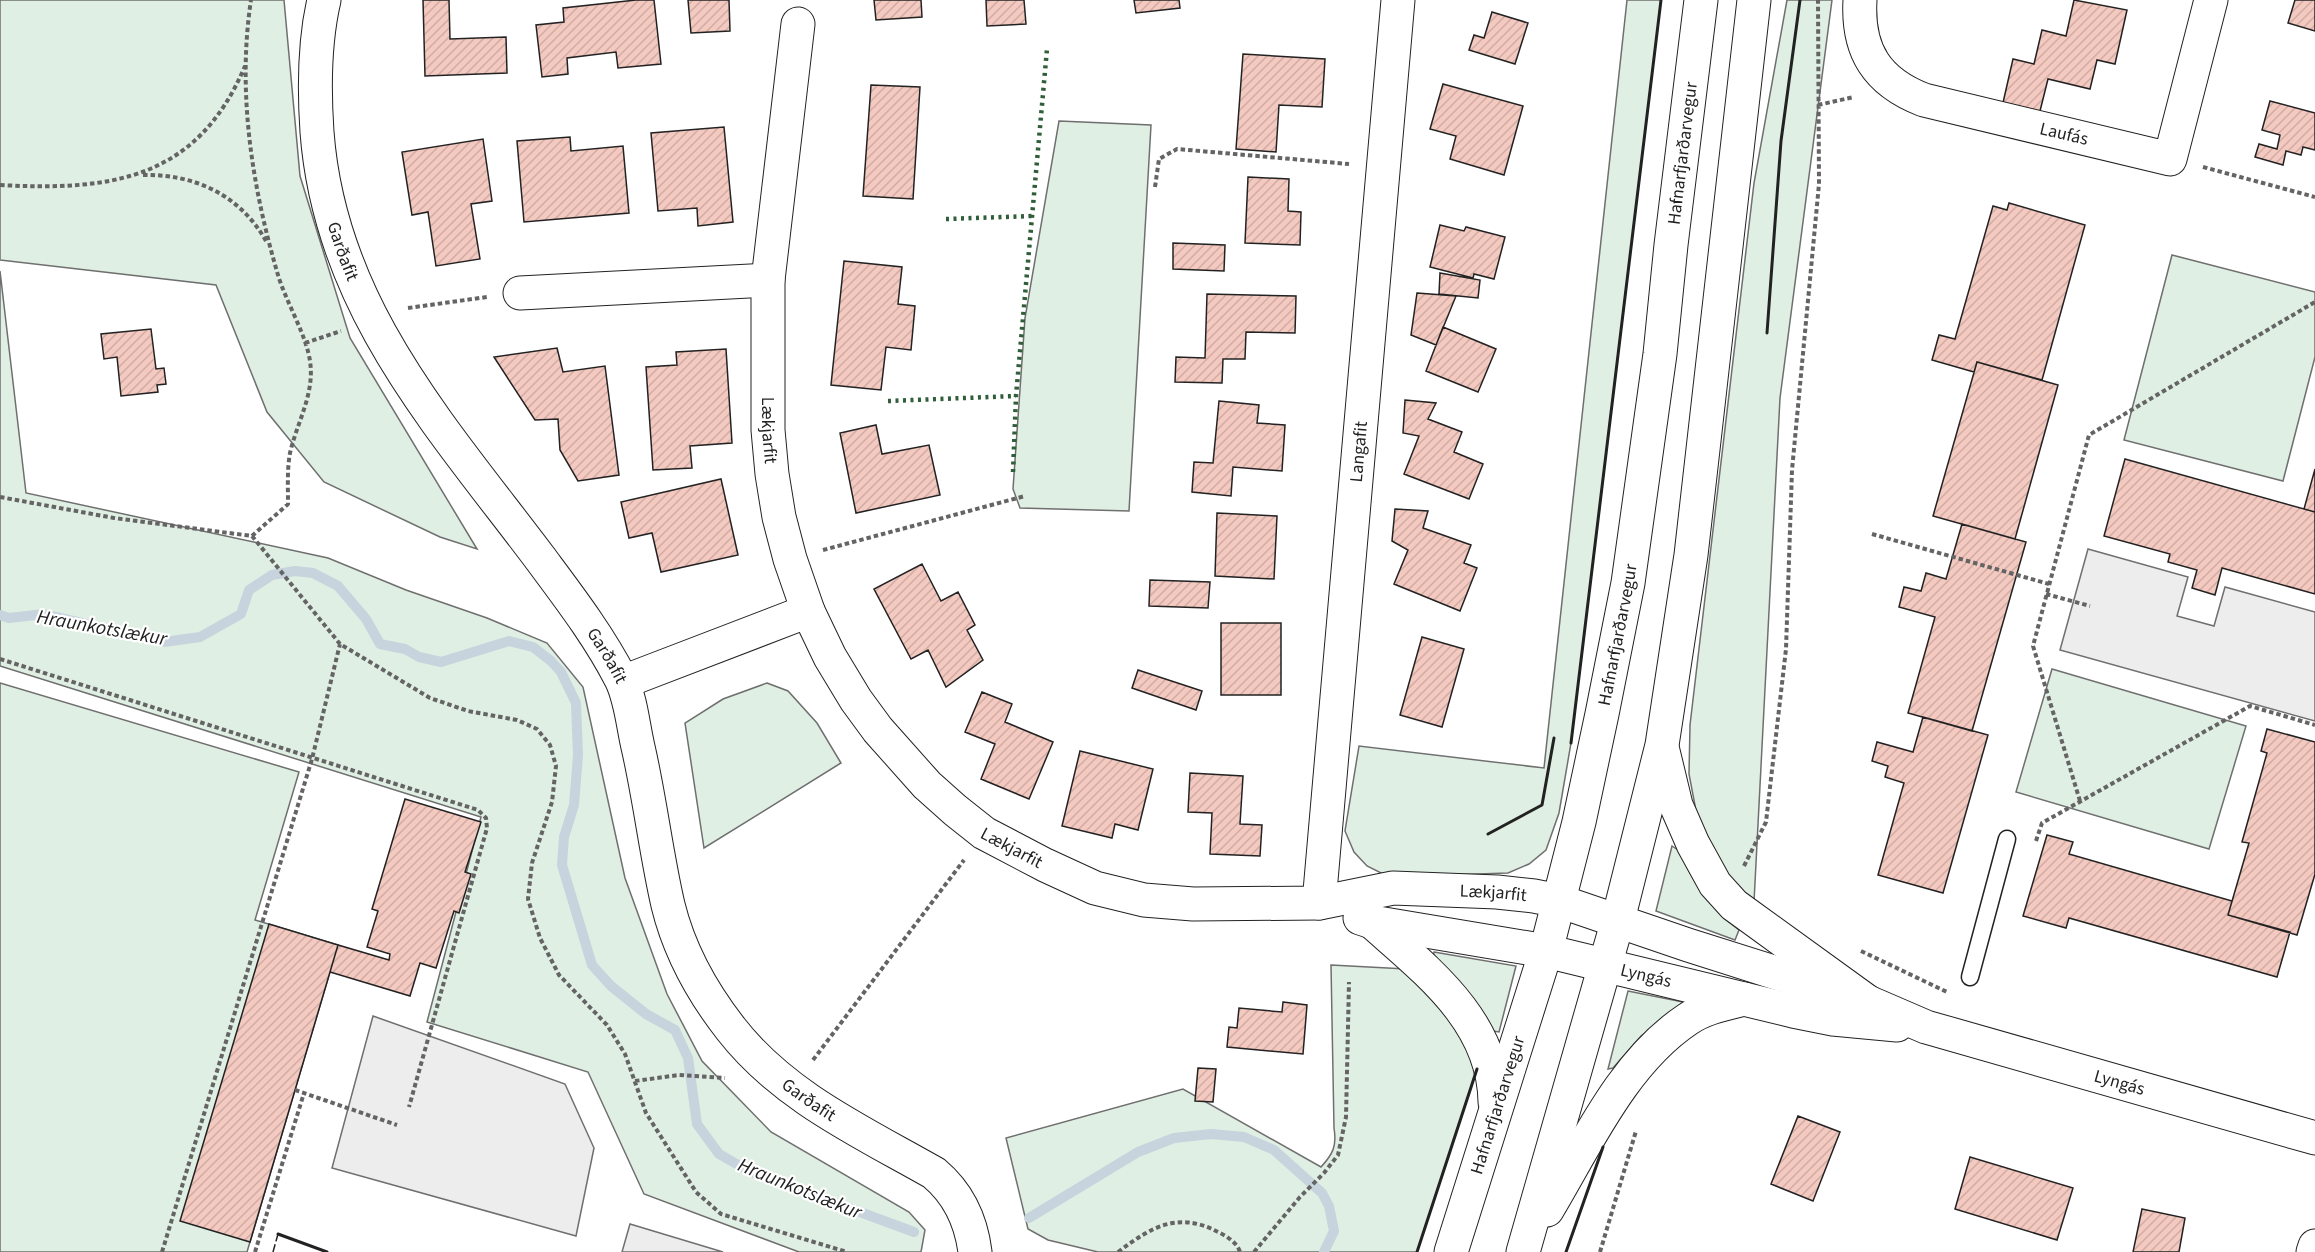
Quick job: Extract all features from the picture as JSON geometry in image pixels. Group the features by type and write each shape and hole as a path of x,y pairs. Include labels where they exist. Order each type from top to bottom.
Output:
{"street":[{"name":"Garðafit","path":"324,0 316,59 315,103 319,149 326,194 336,235 353,282 371,320 420,399 577,608 623,682 645,774 668,905 679,940 693,971 731,1029 767,1069 819,1108 934,1173 948,1185 967,1217 975,1252"},
{"name":"Langafit","path":"1319,903 1398,0"},
{"name":"Hafnarfjarðarvegur","path":"1451,1252 1546,951 1580,822 1628,583 1660,354 1701,0"},
{"path":"1524,1250 1618,920 1662,746 1691,555 1754,0"},
{"name":"Laufás","path":"1860,0 1862,39 1875,66 1896,87 1909,94 1924,100 2170,159"},
{"path":"2170,159 2211,0"},
{"name":"Lækjarfit","path":"798,24 768,280 768,430 772,474 779,517 790,559 808,610 830,657 856,700 878,730 927,785 984,833 1095,888 1144,900 1193,904 1319,903 1393,888 1497,892 1559,901"},
{"path":"520,293 768,280"},
{"path":"623,682 808,610"},
{"path":"1662,746 1676,805 1693,844 1715,884 1734,905 1868,1002"},
{"name":"Lyngás","path":"1559,901 1868,1002 1926,1027 2315,1138"},
{"name":"Lækjarfit","path":"1319,903 1372,922 1546,951"},
{"path":"1372,922 1441,984 1461,1007 1490,1061 1495,1085 1495,1116"},
{"name":"Lyngás","path":"1546,951 1833,1019 1926,1027"},
{"path":"1524,1250 1629,1074 1658,1042 1689,1018 1713,1007 1744,999"},
{"path":"2313,1252 2315,1246"}],"lane":[{"path":"1970,977 2007,839"}],"path":[{"path":"251,0 246,63 248,118 254,172 270,248 279,279 305,344 311,374 309,394 290,455 288,504 252,536"},
{"path":"1737,870 1746,864 1766,822 1786,649 1792,470 1819,184 1818,0"},
{"path":"139,175 162,165 201,136 220,114 235,89 246,63"},
{"path":"1155,187 1159,159 1177,149 1383,167"},
{"path":"2170,159 2315,197"},
{"path":"0,185 35,187 78,185 139,175 164,175 188,179 211,187 230,199 260,229 270,248"},
{"path":"2080,801 2033,646 2090,435 2315,302"},
{"path":"790,559 1025,496"},
{"path":"0,497 83,513 252,536 340,644 430,698 468,711 517,720 537,729 550,745 556,766 552,802 532,863 528,899 540,938 559,975 607,1025 625,1054 646,1113 696,1192 721,1214 847,1252"},
{"path":"1872,534 2049,584"},
{"path":"2046,594 2090,606"},
{"path":"162,1252 312,759 340,644"},
{"path":"0,659 478,810 486,818 487,828 409,1107"},
{"path":"2034,845 2042,823 2250,706 2315,725"},
{"path":"792,1088 984,833"},
{"path":"1254,1252 1338,1155 1346,1118 1349,982"},
{"path":"635,1081 679,1075 734,1079"},
{"path":"295,1090 397,1125"},
{"path":"255,1252 304,1093"},
{"path":"1600,1252 1637,1127"},
{"path":"1118,1252 1162,1224 1179,1222 1202,1223 1225,1235 1238,1247 1240,1252"}],"green space":[{"path":"0,0 284,0 300,176 350,338 477,549 440,537 324,482 267,412 216,285 0,260"},
{"path":"1627,0 1661,0 1571,743 1559,813 1546,850 1529,864 1508,873 1385,875 1367,866 1354,852 1345,831 1359,746 1544,768"},
{"path":"1787,0 1832,0 1780,398 1754,902 1728,876 1697,816 1689,774 1690,725 1754,183"},
{"path":"1059,121 1151,125 1129,511 1020,508 1013,489 1025,318"},
{"path":"2172,255 2315,292 2315,357 2283,481 2124,440"},
{"path":"0,271 26,493 328,558 547,643 583,687 625,878 667,994 702,1061 771,1132 909,1212 925,1230 921,1252 799,1252 644,1194 588,1072 427,1022 481,817 0,666"},
{"path":"2052,669 2246,726 2209,849 2016,792"},
{"path":"0,683 299,772 255,920 338,945 247,1252 0,1252"},
{"path":"767,683 788,691 817,723 841,763 704,848 685,723 723,699"},
{"path":"1672,846 1678,850 1711,904 1739,930 1735,940 1656,911"},
{"path":"1434,952 1516,966 1499,1032 1493,1031 1433,958"},
{"path":"1331,965 1425,970 1479,1063 1417,1252 1098,1252 1048,1240 1028,1229 1006,1138 1183,1089 1321,1167 1329,1158 1335,1140"},
{"path":"1628,991 1683,1002 1682,1008 1641,1036 1613,1068 1608,1069"}],"shaded area":[{"path":"2088,549 2188,577 2177,616 2214,626 2225,587 2315,612 2315,721 2060,650"},
{"path":"373,1016 565,1084 594,1148 576,1236 332,1168"},
{"path":"630,1224 723,1252 622,1252"}],"building":[{"path":"423,0 449,0 450,39 506,37 507,73 425,76"},
{"path":"654,0 661,64 618,68 616,52 567,58 568,74 542,77 536,25 564,22 563,8"},
{"path":"688,0 729,0 730,31 691,33"},
{"path":"874,0 921,0 922,17 876,20"},
{"path":"986,0 1024,0 1026,24 987,26"},
{"path":"1134,0 1179,0 1180,8 1136,13"},
{"path":"2074,0 2127,10 2115,64 2097,60 2090,89 2048,79 2039,115 2002,107 2013,59 2034,64 2042,30 2066,36"},
{"path":"2295,0 2315,0 2315,31 2288,23"},
{"path":"1492,12 1528,23 1515,64 1469,50 1474,35 1484,38"},
{"path":"1243,54 1325,59 1322,107 1279,105 1276,152 1236,149"},
{"path":"1443,84 1523,106 1504,175 1450,159 1456,136 1430,129"},
{"path":"871,85 920,87 913,199 863,196"},
{"path":"2270,101 2315,113 2315,150 2303,147 2301,155 2286,151 2283,165 2255,157 2259,144 2277,149 2280,135 2262,130"},
{"path":"724,127 733,222 698,226 697,208 658,211 651,133"},
{"path":"570,137 571,151 623,146 629,213 524,222 517,141"},
{"path":"483,139 492,201 471,204 480,259 436,266 428,212 412,215 402,152"},
{"path":"1248,177 1289,179 1288,211 1301,212 1300,245 1245,243"},
{"path":"2009,203 2085,225 2042,380 1977,362 1974,372 1932,360 1939,335 1955,339 1993,206 2007,210"},
{"path":"1440,225 1464,231 1466,227 1505,237 1494,279 1474,274 1473,278 1430,267"},
{"path":"1173,243 1225,245 1224,271 1173,269"},
{"path":"844,261 902,267 898,304 915,306 911,350 886,347 881,390 831,385"},
{"path":"1440,273 1480,280 1478,298 1439,294"},
{"path":"1417,293 1456,296 1436,345 1411,335"},
{"path":"1207,294 1296,296 1295,333 1246,332 1245,359 1223,359 1222,383 1175,382 1176,357 1205,358"},
{"path":"1443,327 1496,349 1478,392 1426,371"},
{"path":"151,329 156,369 164,368 166,384 157,385 158,392 121,396 117,357 104,359 101,334"},
{"path":"557,348 563,372 605,366 619,475 578,481 560,450 558,419 535,420 494,357"},
{"path":"726,349 732,443 690,446 692,468 653,470 646,367 677,365 676,352"},
{"path":"1977,362 2058,385 2015,539 1933,516"},
{"path":"1405,400 1436,403 1428,419 1462,432 1454,452 1483,464 1469,499 1404,474 1419,436 1403,433"},
{"path":"1219,401 1259,405 1257,423 1285,425 1282,471 1233,467 1231,496 1192,492 1194,462 1213,463"},
{"path":"876,425 882,454 929,445 940,495 856,513 840,433"},
{"path":"2125,459 2315,512 2315,594 2222,568 2215,595 2192,588 2197,570 2168,562 2170,554 2104,536"},
{"path":"2315,469 2315,512 2304,509"},
{"path":"721,479 738,555 661,572 652,533 629,538 621,502"},
{"path":"1395,509 1428,511 1423,528 1471,545 1464,563 1477,568 1460,611 1394,584 1408,550 1392,541"},
{"path":"1217,513 1277,516 1274,579 1215,576"},
{"path":"1962,524 2026,542 1972,731 1908,713 1935,617 1899,607 1904,587 1921,591 1926,573 1946,579"},
{"path":"922,564 941,601 958,592 975,625 967,630 983,660 946,687 928,650 911,659 874,589"},
{"path":"1150,580 1210,582 1208,608 1149,606"},
{"path":"1221,623 1281,623 1281,695 1221,695"},
{"path":"1422,637 1464,649 1442,727 1400,715"},
{"path":"1138,670 1202,691 1196,710 1132,688"},
{"path":"982,692 1012,704 1005,722 1053,742 1029,799 981,779 995,744 965,732"},
{"path":"1923,717 1988,735 1943,893 1878,875 1904,783 1885,777 1888,766 1872,761 1877,742 1913,752"},
{"path":"2267,729 2315,742 2315,874 2297,935 2228,915 2249,843 2242,842 2267,753 2261,751"},
{"path":"1080,751 1153,769 1138,830 1115,824 1112,838 1062,826"},
{"path":"1190,773 1243,776 1240,824 1262,825 1260,856 1210,854 1212,813 1188,812"},
{"path":"405,799 481,822 465,872 471,874 459,913 454,911 436,968 420,963 410,996 330,972 338,945 389,960 390,954 367,947 378,911 372,909"},
{"path":"2047,835 2073,842 2069,854 2232,901 2228,915 2290,932 2277,977 2069,918 2066,928 2023,916"},
{"path":"269,924 338,945 250,1242 180,1221"},
{"path":"1283,1002 1307,1005 1303,1054 1227,1047 1229,1027 1237,1028 1239,1008 1282,1012"},
{"path":"1198,1068 1216,1069 1213,1102 1195,1101"},
{"path":"1798,1116 1840,1132 1813,1201 1771,1184"},
{"path":"1970,1157 2073,1188 2057,1240 1955,1209"},
{"path":"2142,1209 2185,1218 2179,1252 2133,1252"}],"waterway":[{"name":"Hraunkotslækur","path":"0,615 9,618 44,614 164,642 200,637 241,614 249,590 272,575 295,571 313,573 338,586 366,619 380,644 405,649 419,657 441,662 509,641 533,647 561,672 576,703 578,755 574,805 564,837 562,865 592,965 611,986 646,1014 675,1030 688,1058 697,1124 719,1154 749,1171 914,1232"},
{"name":"Hraunkotslækur","path":"1029,1218 1138,1152 1174,1138 1211,1134 1244,1137 1274,1150 1322,1193 1329,1206 1334,1231 1324,1252"}],"hedge":[{"path":"1013,472 1016,396 1047,49"},
{"path":"946,219 1032,216"},
{"path":"888,401 1016,396"}],"fence":[{"path":"273,1252 278,1234"}],"wall":[{"path":"1571,743 1661,0"},
{"path":"1767,333 1781,141 1800,0"},
{"path":"1488,834 1542,805 1554,738"},
{"path":"1417,1252 1477,1069"},
{"path":"1566,1252 1603,1147"},
{"path":"278,1234 327,1252"}]}
